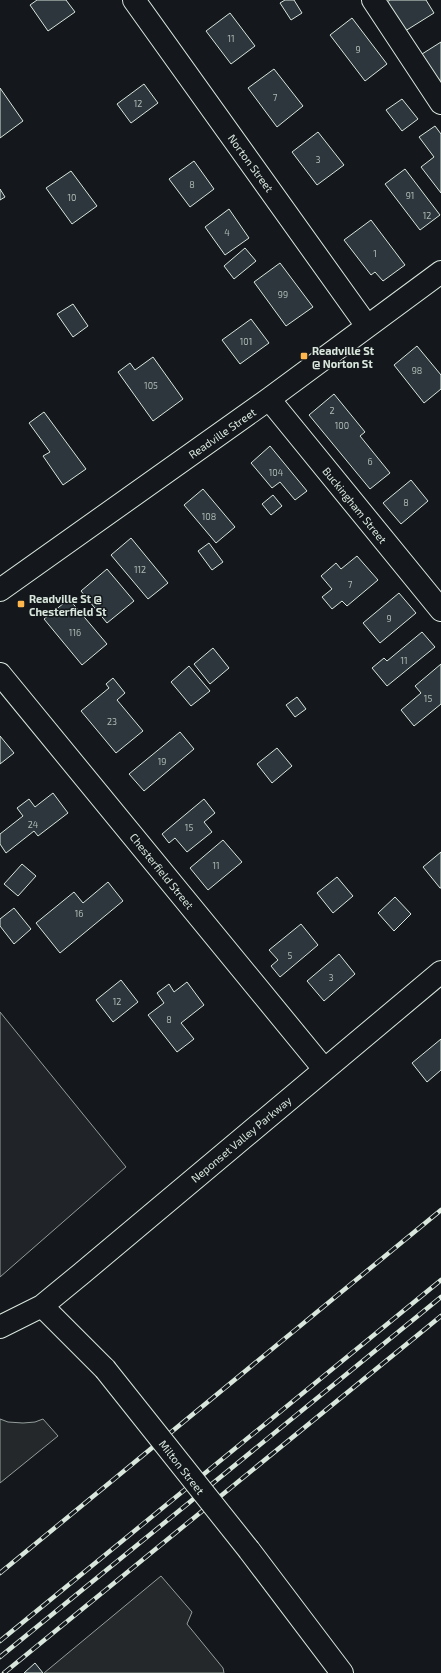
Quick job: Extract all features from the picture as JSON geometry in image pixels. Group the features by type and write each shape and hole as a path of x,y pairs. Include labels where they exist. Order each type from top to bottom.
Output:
{"street":[{"name":"Norton Street","path":"134,0 367,326"},
{"path":"374,0 441,103"},
{"name":"Readville Street","path":"0,590 269,399 441,272"},
{"name":"Buckingham Street","path":"269,399 441,610"},
{"name":"Chesterfield Street","path":"0,674 324,1069"},
{"name":"Neponset Valley Parkway","path":"42,1306 441,972"},
{"path":"0,1327 42,1306"},
{"name":"Milton Street","path":"42,1306 105,1369 249,1550 342,1673"}],"shaded area":[{"path":"0,1012 126,1167 0,1277"},
{"path":"0,1419 8,1422 23,1423 35,1422 43,1419 58,1436 0,1483"},
{"path":"161,1576 192,1612 187,1624 223,1668 224,1673 44,1673"}],"building":[{"path":"37,0 66,0 75,12 48,31 30,5"},
{"path":"285,0 294,0 302,13 291,20 280,3"},
{"path":"390,0 426,0 434,13 402,33 385,3"},
{"path":"230,13 255,46 231,64 206,31"},
{"path":"352,18 387,64 365,81 330,35"},
{"path":"441,42 441,81 440,82 422,54"},
{"path":"274,69 303,106 277,127 248,88"},
{"path":"144,84 158,103 131,123 117,104"},
{"path":"0,88 23,121 0,138"},
{"path":"402,99 418,119 402,131 386,110"},
{"path":"435,126 441,134 441,193 421,167 434,157 419,137"},
{"path":"318,132 344,165 317,185 292,152"},
{"path":"194,161 214,189 190,207 169,179"},
{"path":"405,169 440,215 420,230 385,184"},
{"path":"71,171 97,206 72,224 46,188"},
{"path":"0,189 5,197 0,200"},
{"path":"229,209 249,238 225,255 205,227"},
{"path":"371,220 405,265 383,281 375,272 371,275 344,240"},
{"path":"245,248 256,261 234,279 224,266"},
{"path":"280,263 313,307 286,326 254,282"},
{"path":"73,304 88,326 73,337 57,314"},
{"path":"251,319 269,343 240,364 222,340"},
{"path":"417,346 441,375 441,389 424,403 394,365"},
{"path":"153,357 183,399 153,421 118,372 130,363 135,370"},
{"path":"334,394 365,432 360,436 390,473 370,489 309,415"},
{"path":"44,412 86,469 63,485 43,456 50,452 29,423"},
{"path":"270,446 307,491 295,500 280,482 272,488 251,463"},
{"path":"411,480 428,501 401,524 383,503"},
{"path":"203,489 235,527 216,543 184,505"},
{"path":"273,495 282,506 271,515 262,504"},
{"path":"131,538 168,583 148,599 111,555"},
{"path":"209,543 223,562 212,570 198,551"},
{"path":"357,556 378,580 347,606 342,601 332,609 322,597 332,589 321,576 336,563 341,569"},
{"path":"107,569 134,601 107,623 81,591"},
{"path":"399,593 416,613 380,643 363,623"},
{"path":"69,599 107,644 82,665 44,619"},
{"path":"422,632 435,647 387,686 372,668 384,658 387,661"},
{"path":"213,648 229,668 210,684 194,664"},
{"path":"441,664 441,704 414,726 401,710 421,693 415,686"},
{"path":"189,666 210,691 191,706 171,682"},
{"path":"113,678 125,693 117,700 143,731 116,753 81,711 109,688 106,684"},
{"path":"297,697 306,709 295,717 286,705"},
{"path":"180,732 194,749 144,791 129,774"},
{"path":"0,736 14,753 0,764"},
{"path":"277,748 292,766 272,783 257,764"},
{"path":"53,793 68,813 38,836 34,831 6,853 0,844 0,834 23,816 17,808 29,799 35,807"},
{"path":"204,799 215,813 204,822 212,832 187,852 175,838 169,843 162,834"},
{"path":"223,840 242,862 208,890 190,868"},
{"path":"441,852 441,888 440,888 423,867"},
{"path":"22,864 36,876 18,896 4,884"},
{"path":"337,877 353,896 333,913 317,893"},
{"path":"108,882 123,901 60,953 36,923 74,892 83,903"},
{"path":"395,897 411,914 394,931 378,913"},
{"path":"14,908 31,929 14,944 0,926 0,919"},
{"path":"301,924 318,945 280,977 271,966 278,960 269,950"},
{"path":"339,954 355,974 324,1001 307,981"},
{"path":"121,980 138,1002 113,1022 96,1000"},
{"path":"187,982 204,1005 181,1023 194,1039 177,1052 148,1015 164,1003 157,993 169,984 174,992"},
{"path":"441,1039 441,1070 427,1082 412,1063"},
{"path":"35,1663 43,1673 24,1673"}],"railway":[{"path":"0,1573 441,1210"},
{"path":"0,1641 441,1280"},
{"path":"0,1657 441,1297"},
{"path":"4,1673 441,1316"}],"place":[{"name":"Readville St @ Norton St","path":"304,356"},
{"name":"Readville St @ Chesterfield St","path":"21,604"}]}
